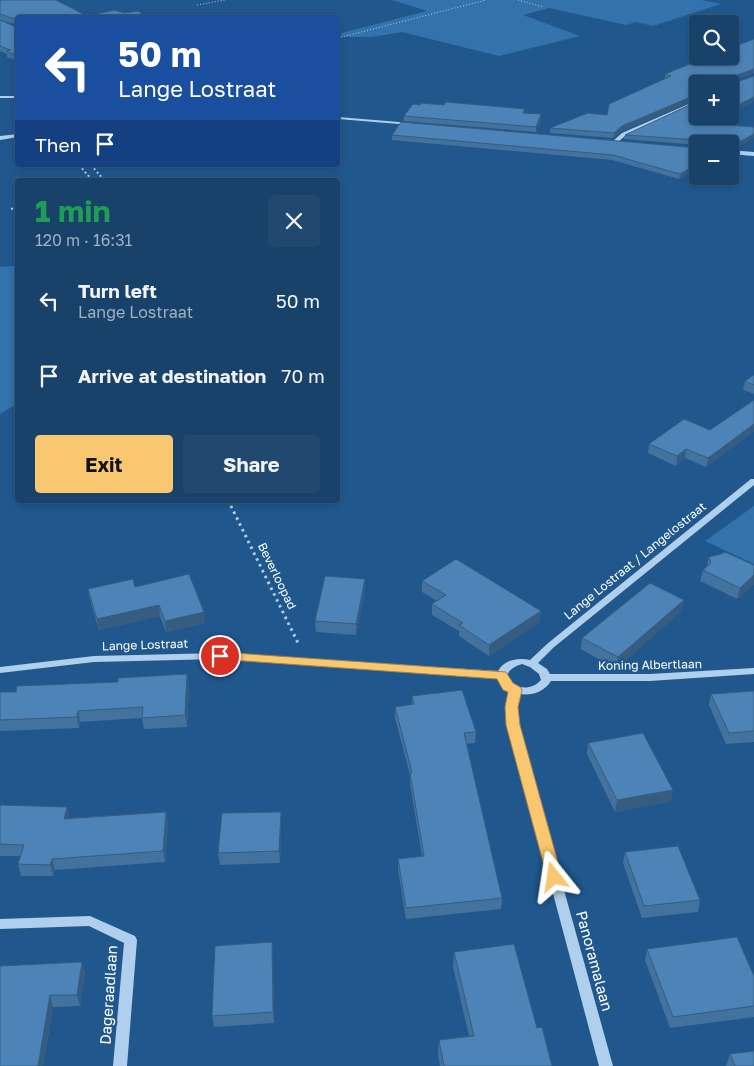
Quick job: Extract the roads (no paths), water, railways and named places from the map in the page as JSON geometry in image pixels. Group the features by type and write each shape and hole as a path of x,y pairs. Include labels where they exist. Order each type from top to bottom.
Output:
{"street":[{"path":"0,97 15,97"},
{"path":"615,142 624,134 689,105"},
{"path":"340,118 415,125"},
{"path":"0,138 15,136"},
{"path":"606,141 624,142"},
{"path":"739,153 754,154"},
{"name":"Lange Lostraat / Langelostraat","path":"532,663 550,646 754,481"},
{"name":"Lange Lostraat","path":"0,670 94,659 220,656 501,675"},
{"path":"522,661 532,663 539,666 546,677 544,683 533,691 516,690 508,686 501,675 504,668 511,662 522,661"},
{"name":"Koning Albertlaan","path":"546,677 612,679 688,678 754,671"},
{"name":"Panoramalaan","path":"516,690 512,707 513,725 606,1066"},
{"name":"Dageraadlaan","path":"0,924 90,921 131,940 120,1066"}]}
